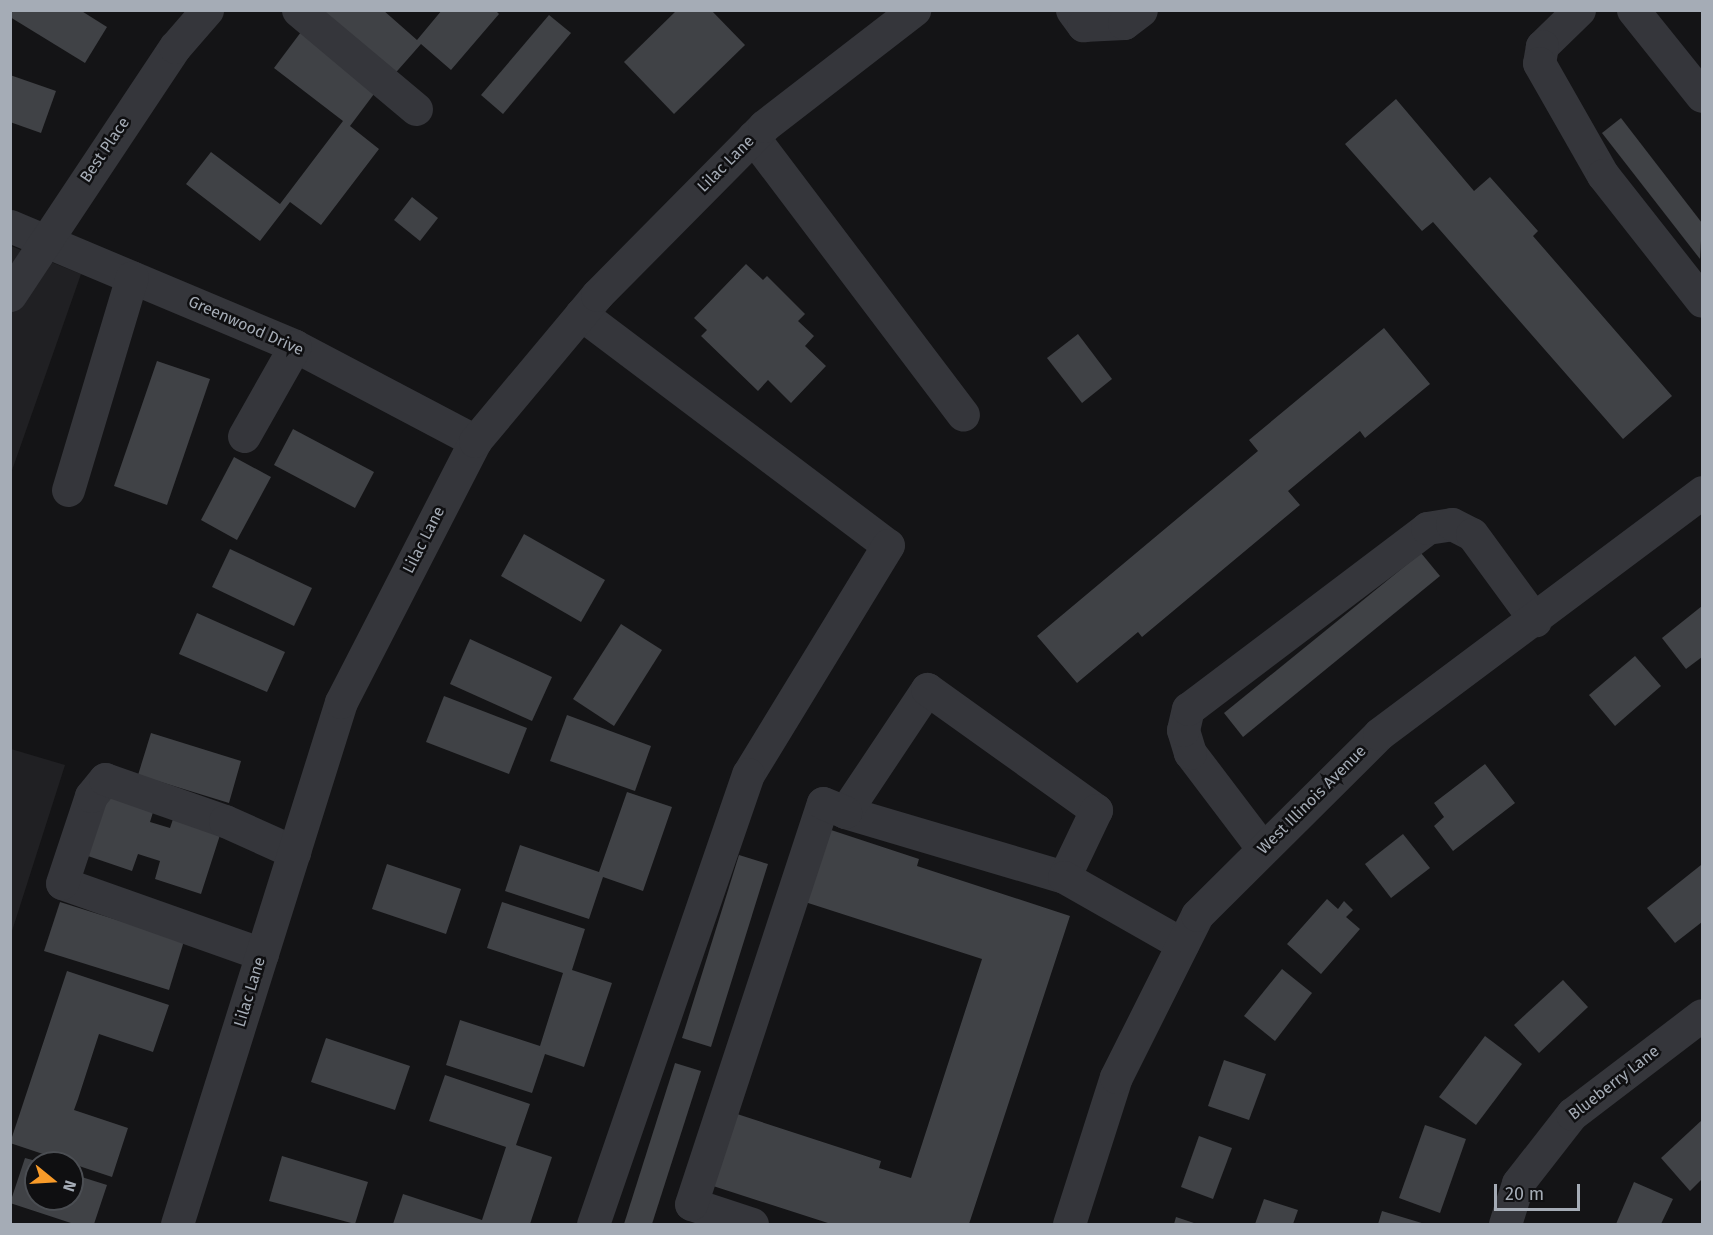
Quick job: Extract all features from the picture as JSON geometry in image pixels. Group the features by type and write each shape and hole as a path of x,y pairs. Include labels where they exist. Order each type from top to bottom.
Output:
{"street":[{"name":"Best Place","path":"10,295 44,240 175,46 207,10"},
{"path":"298,10 416,109"},
{"name":"Lilac Lane","path":"177,1224 341,702 475,441 581,314 753,137 914,10"},
{"path":"1072,10 1083,24 1124,23 1141,10"},
{"path":"1579,10 1542,46 1539,63 1603,175 1702,301"},
{"path":"1633,10 1702,96"},
{"path":"753,137 963,415"},
{"name":"Greenwood Drive","path":"10,226 295,346 475,441"},
{"path":"68,490 132,277"},
{"path":"581,314 888,545 748,774 593,1224"},
{"path":"244,436 295,346"},
{"name":"West Illinois Avenue","path":"1070,1224 1116,1077 1197,915 1379,734 1535,620 1702,492"},
{"path":"1263,849 1190,753 1184,730 1188,709 1427,528 1452,524 1472,534 1535,620"},
{"path":"845,812 927,690 1096,810 1064,877"},
{"path":"262,954 62,883 91,796 105,779 225,821 294,852"},
{"path":"752,1224 689,1214 823,803 845,812 1064,877 1182,945"},
{"name":"Blueberry Lane","path":"1505,1224 1518,1183 1572,1114 1702,1015"}],"shaded area":[{"path":"11,246 81,274 11,473"},
{"path":"10,749 65,765 11,934"}],"building":[{"path":"10,10 80,10 107,27 85,63 10,17"},
{"path":"320,10 383,10 417,40 442,10 495,10 499,14 451,70 421,44 391,78"},
{"path":"677,10 711,10 745,45 674,114 624,62"},
{"path":"549,15 571,33 503,114 481,95"},
{"path":"301,32 377,90 350,126 379,149 321,225 290,202 260,241 186,184 211,152 280,204 343,121 274,68"},
{"path":"10,75 56,91 41,133 10,122"},
{"path":"1396,99 1474,191 1490,177 1538,231 1533,236 1672,396 1623,439 1433,222 1422,231 1345,144"},
{"path":"1621,118 1702,223 1700,259 1602,133"},
{"path":"412,197 438,218 420,241 394,220"},
{"path":"746,264 763,280 767,276 805,314 798,321 814,336 805,346 826,366 791,403 768,380 758,391 701,336 707,330 694,318"},
{"path":"1384,328 1430,384 1365,438 1360,431 1288,491 1300,505 1142,637 1138,632 1077,683 1037,636 1258,451 1249,440"},
{"path":"1078,334 1112,379 1082,403 1047,358"},
{"path":"157,361 210,379 167,505 114,486"},
{"path":"293,429 374,472 355,508 274,465"},
{"path":"234,457 271,477 237,540 201,520"},
{"path":"524,534 605,580 581,622 501,576"},
{"path":"230,549 312,588 294,626 212,587"},
{"path":"1421,553 1440,576 1243,737 1224,713"},
{"path":"1702,606 1702,657 1686,669 1662,638"},
{"path":"197,613 285,652 267,692 179,654"},
{"path":"621,624 662,650 614,726 573,699"},
{"path":"470,639 552,677 532,721 450,684"},
{"path":"1635,656 1661,686 1615,726 1589,695"},
{"path":"444,696 527,728 509,774 426,742"},
{"path":"567,715 651,746 635,791 550,761"},
{"path":"151,733 241,761 229,803 138,775"},
{"path":"1485,764 1515,803 1453,851 1434,826 1444,817 1434,803"},
{"path":"105,792 154,809 150,822 170,828 174,816 221,832 201,894 155,879 160,861 138,854 132,871 85,855"},
{"path":"627,792 672,807 643,891 603,877 589,919 505,891 520,845 599,872"},
{"path":"828,829 919,859 917,866 1070,916 969,1224 831,1224 710,1185 734,1113 881,1161 879,1168 911,1178 982,959 805,902"},
{"path":"1403,834 1430,868 1391,898 1365,864"},
{"path":"739,855 768,864 711,1047 682,1038"},
{"path":"387,864 461,889 446,934 372,909"},
{"path":"1701,865 1702,922 1675,943 1647,908"},
{"path":"1327,899 1338,909 1344,901 1353,910 1346,917 1360,929 1321,974 1287,944"},
{"path":"60,902 184,941 169,990 44,951"},
{"path":"502,902 585,929 572,970 612,983 584,1067 545,1054 532,1093 446,1065 460,1020 540,1046 563,973 487,948"},
{"path":"1282,969 1312,993 1275,1041 1244,1016"},
{"path":"67,971 169,1005 153,1052 99,1034 74,1110 128,1128 112,1177 84,1168 84,1151 34,1151 10,1143"},
{"path":"1563,980 1588,1007 1539,1053 1514,1025"},
{"path":"1485,1036 1522,1064 1476,1125 1439,1097"},
{"path":"326,1038 410,1066 395,1110 311,1082"},
{"path":"1224,1060 1266,1074 1249,1120 1208,1106"},
{"path":"675,1063 701,1071 652,1224 624,1224"},
{"path":"445,1075 530,1104 516,1145 552,1157 530,1224 393,1224 403,1194 482,1220 506,1147 429,1121"},
{"path":"1702,1120 1702,1179 1690,1191 1661,1158"},
{"path":"1425,1125 1466,1139 1440,1213 1399,1198"},
{"path":"1199,1136 1232,1148 1213,1199 1181,1187"},
{"path":"282,1156 368,1182 355,1224 269,1201"},
{"path":"24,1161 24,1208 10,1203"},
{"path":"84,1178 107,1185 94,1224 74,1224 34,1211 84,1211"},
{"path":"1634,1182 1673,1199 1661,1224 1616,1224"},
{"path":"1264,1199 1298,1210 1293,1224 1255,1224"},
{"path":"1382,1211 1425,1224 1378,1224"},
{"path":"1176,1217 1197,1224 1174,1224"}]}
